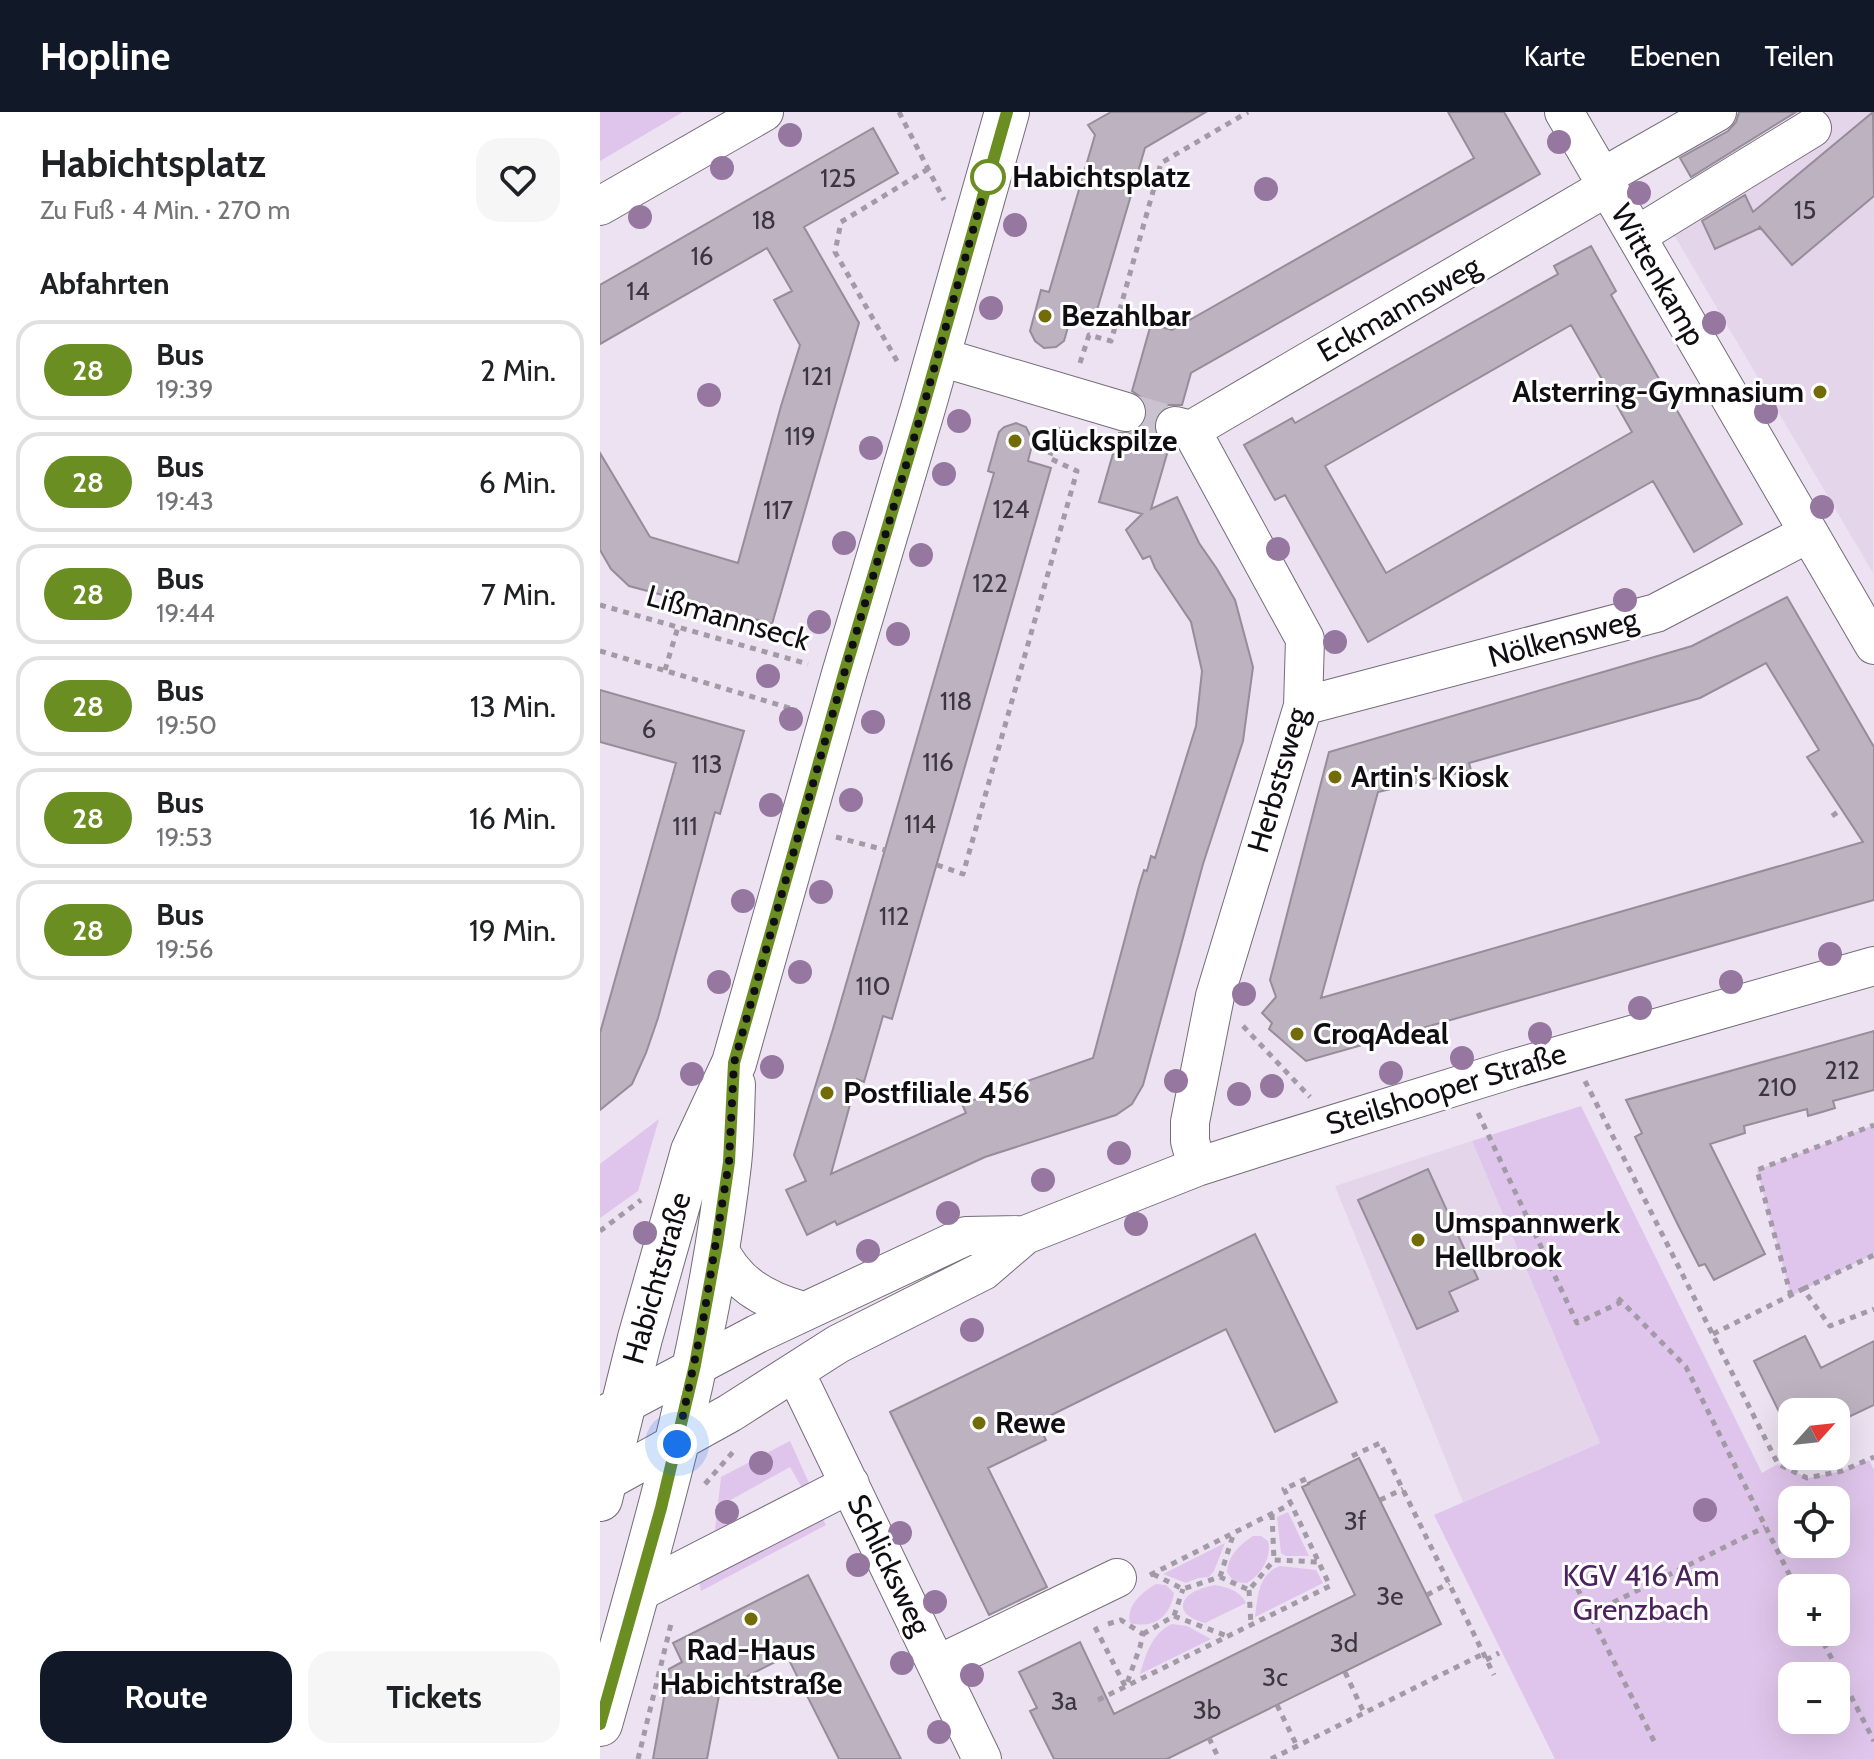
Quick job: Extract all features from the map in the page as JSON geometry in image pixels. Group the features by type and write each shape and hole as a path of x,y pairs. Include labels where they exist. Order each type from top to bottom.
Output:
{"main road":[{"name":"Habichtstraße","path":"601,1489 611,1412 693,1151 734,1063 1007,112"},
{"name":"Habichtstraße","path":"600,1724 655,1604 661,1508 695,1365 729,1162 734,1063"}],"street":[{"path":"600,206 764,112"},
{"name":"Wittenkamp","path":"1564,112 1874,645"},
{"name":"Eckmannsweg","path":"1183,428 1604,182 1717,112"},
{"path":"1636,236 1812,128"},
{"path":"937,356 1126,412"},
{"name":"Herbstsweg","path":"1183,428 1305,639 1303,706 1215,996 1190,1122 1190,1141 1197,1167"},
{"name":"Nölkensweg","path":"1303,706 1656,613 1809,533"},
{"name":"Steilshooper Straße","path":"601,1489 838,1344 983,1271 1025,1235 1197,1167 1335,1123 1570,1052 1874,966"},
{"name":"Steilshooper Straße","path":"611,1412 695,1365 803,1311 966,1236 1025,1235"},
{"path":"717,1244 728,1265 745,1285 773,1302 803,1311"},
{"name":"Schlicksweg","path":"795,1372 982,1759"},
{"path":"655,1604 850,1484"},
{"path":"937,1665 1135,1576"}],"path":[{"path":"899,112 968,247"},
{"path":"937,865 963,874 1077,471 1049,458 1089,335 1111,341 1161,163 1248,112"},
{"path":"923,408 835,252 841,222 928,169"},
{"name":"Lißmannseck","path":"600,605 844,674"},
{"path":"665,670 678,627"},
{"path":"600,651 832,721"},
{"path":"1832,816 1841,810"},
{"path":"802,828 885,850"},
{"path":"1215,996 1335,1123"},
{"path":"1570,1052 1778,1464 1807,1478 1842,1471 1874,1457"},
{"path":"1464,1083 1577,1323 1620,1300 1686,1367 1789,1574"},
{"path":"1791,1296 1757,1170 1874,1125"},
{"path":"600,1231 643,1198"},
{"path":"1713,1334 1874,1255"},
{"path":"1803,1289 1830,1326 1874,1309"},
{"path":"1352,1456 1380,1443 1494,1675"},
{"path":"696,1495 738,1447"},
{"path":"1098,1700 1330,1586 1284,1489 1310,1477"},
{"path":"1380,1500 1403,1489"},
{"path":"1251,1625 1249,1590 1274,1560 1272,1514"},
{"path":"1590,1614 1765,1527"},
{"path":"1220,1577 1234,1532"},
{"path":"1274,1560 1319,1562"},
{"path":"1567,1567 1654,1741"},
{"path":"1135,1576 1183,1589 1220,1577 1249,1590"},
{"path":"1427,1595 1449,1583"},
{"path":"1125,1686 1143,1634 1174,1616 1183,1589"},
{"path":"638,1759 655,1604"},
{"path":"1174,1616 1227,1636"},
{"path":"1090,1618 1125,1686"},
{"path":"1095,1628 1121,1620 1143,1634"},
{"path":"1825,1646 1874,1741"},
{"path":"1271,1759 1364,1713 1499,1653"},
{"path":"1345,1672 1364,1713"},
{"path":"1277,1705 1297,1746"},
{"path":"1209,1738 1219,1759"}],"shaded area":[{"name":"Alsterring-Gymnasium","path":"1798,112 1874,112 1873,573 1660,211 1804,123"},
{"path":"1472,1141 1600,1443 1463,1502 1335,1186"}],"green space":[{"path":"600,112 683,112 600,161"},
{"name":"KGV 416 Am Grenzbach","path":"1581,1106 1762,1473 1778,1464 1778,1470 1791,1470 1808,1478 1850,1470 1869,1460 1874,1470 1874,1759 1555,1759 1434,1515 1600,1443 1472,1141"},
{"path":"659,1119 638,1191 600,1218 600,1164"},
{"path":"1874,1125 1874,1254 1791,1296 1757,1170"},
{"path":"790,1441 809,1483 802,1488 790,1467 725,1503 736,1525 715,1530 721,1477"},
{"path":"1288,1512 1309,1556 1286,1556 1281,1553 1277,1517"},
{"path":"820,1514 826,1525 701,1591 698,1576"},
{"path":"1253,1536 1261,1536 1268,1541 1267,1559 1257,1575 1247,1583 1234,1582 1227,1572 1232,1556"},
{"path":"1225,1543 1209,1577 1186,1583 1163,1574"},
{"path":"1280,1566 1316,1570 1323,1583 1255,1617 1263,1580"},
{"path":"1156,1584 1166,1585 1174,1593 1165,1615 1147,1624 1130,1623 1133,1605"},
{"path":"1215,1585 1237,1592 1246,1603 1205,1623 1186,1614 1183,1605 1189,1595"},
{"path":"1172,1624 1187,1626 1211,1639 1140,1674 1155,1639"}],"building":[{"path":"1111,112 1206,112 1145,148 1092,327 1070,320 1064,341 1056,347 1044,348 1035,341 1030,331 1041,290 1049,292 1095,135 1088,125"},
{"path":"1448,112 1504,112 1540,174 1191,373 1182,405 1168,405 1160,410 1154,420 1154,433 1160,442 1169,447 1151,509 1177,497 1199,543 1235,600 1253,667 1243,741 1203,864 1143,1085 1132,1104 1116,1115 985,1157 837,1225 835,1221 807,1235 786,1190 806,1181 794,1155 994,473 988,471 999,432 1016,423 1026,427 1033,441 1028,461 1051,468 892,1019 883,1016 864,1082 857,1079 831,1174 966,1113 962,1104 1093,1058 1139,886 1151,856 1155,858 1196,726 1202,671 1191,622 1150,556 1143,559 1126,530 1142,514 1099,502 1119,433 1130,433 1140,428 1147,417 1147,406 1132,391 1151,324 1172,330 1474,158"},
{"path":"1739,112 1796,112 1691,177 1680,158 1728,131 1736,122"},
{"path":"1873,112 1874,196 1792,265 1759,226 1715,249 1702,221 1745,195 1753,212"},
{"path":"873,128 898,173 804,227 859,323 772,624 629,586 611,569 600,550 600,453 650,537 738,563 800,345 774,300 792,291 767,248 600,344 600,285"},
{"path":"1591,246 1616,291 1611,295 1742,524 1694,552 1653,481 1368,642 1285,495 1275,500 1244,445 1292,418 1295,423 1558,274 1554,266","holes":["1571,325 1632,432 1386,573 1325,466"]},
{"path":"1787,597 1874,747 1874,900 1306,1061 1269,1029 1272,1023 1262,1013 1276,997 1270,980 1329,752 1692,646","holes":["1766,663 1819,750 1807,757 1863,842 1321,998 1378,792 1471,770 1469,763 1700,698"]},
{"path":"600,690 744,731 720,814 715,812 646,1053 632,1084 600,1110 600,1033 676,763 600,742"},
{"path":"1874,1031 1874,1090 1833,1101 1835,1108 1808,1116 1807,1109 1744,1126 1745,1133 1710,1144 1765,1254 1714,1280 1705,1264 1699,1266 1678,1225 1635,1137 1642,1133 1626,1100"},
{"name":"Umspannwerk Hellbrook","path":"1428,1169 1478,1279 1449,1292 1458,1311 1417,1329 1358,1200"},
{"path":"1255,1234 1337,1402 1275,1432 1226,1329 1037,1422 1046,1440 988,1468 1047,1587 989,1615 890,1412"},
{"path":"1805,1336 1821,1368 1874,1341 1874,1405 1850,1416 1850,1398 1778,1398 1778,1410 1754,1361"},
{"path":"1359,1458 1441,1624 1167,1759 1054,1759 1030,1711 1037,1708 1019,1672 1080,1642 1114,1714 1355,1595 1302,1487"},
{"path":"808,1575 901,1759 839,1759 787,1656 720,1690 707,1759 653,1759 669,1669 682,1662 673,1643"}],"tunnel":[{"path":"1126,412 1175,426"}],"bus line":[{"name":"28","path":"600,1724 661,1508 695,1365 729,1162 734,1063 1007,112"}],"place":[{"name":"Habichtsplatz","path":"988,177"},
{"name":"Bezahlbar","path":"1045,316"},
{"name":"Alsterring-Gymnasium","path":"1820,392"},
{"name":"Glückspilze","path":"1015,441"},
{"name":"Artin's Kiosk","path":"1335,777"},
{"name":"CroqAdeal","path":"1297,1034"},
{"name":"Postfiliale 456","path":"827,1093"},
{"name":"Umspannwerk Hellbrook","path":"1418,1240"},
{"name":"Rewe","path":"979,1423"},
{"name":"Rad-Haus Habichtstraße","path":"751,1619"}],"route":[{"path":"677,1444 717,1244 729,1162 734,1063 988,177"}]}
